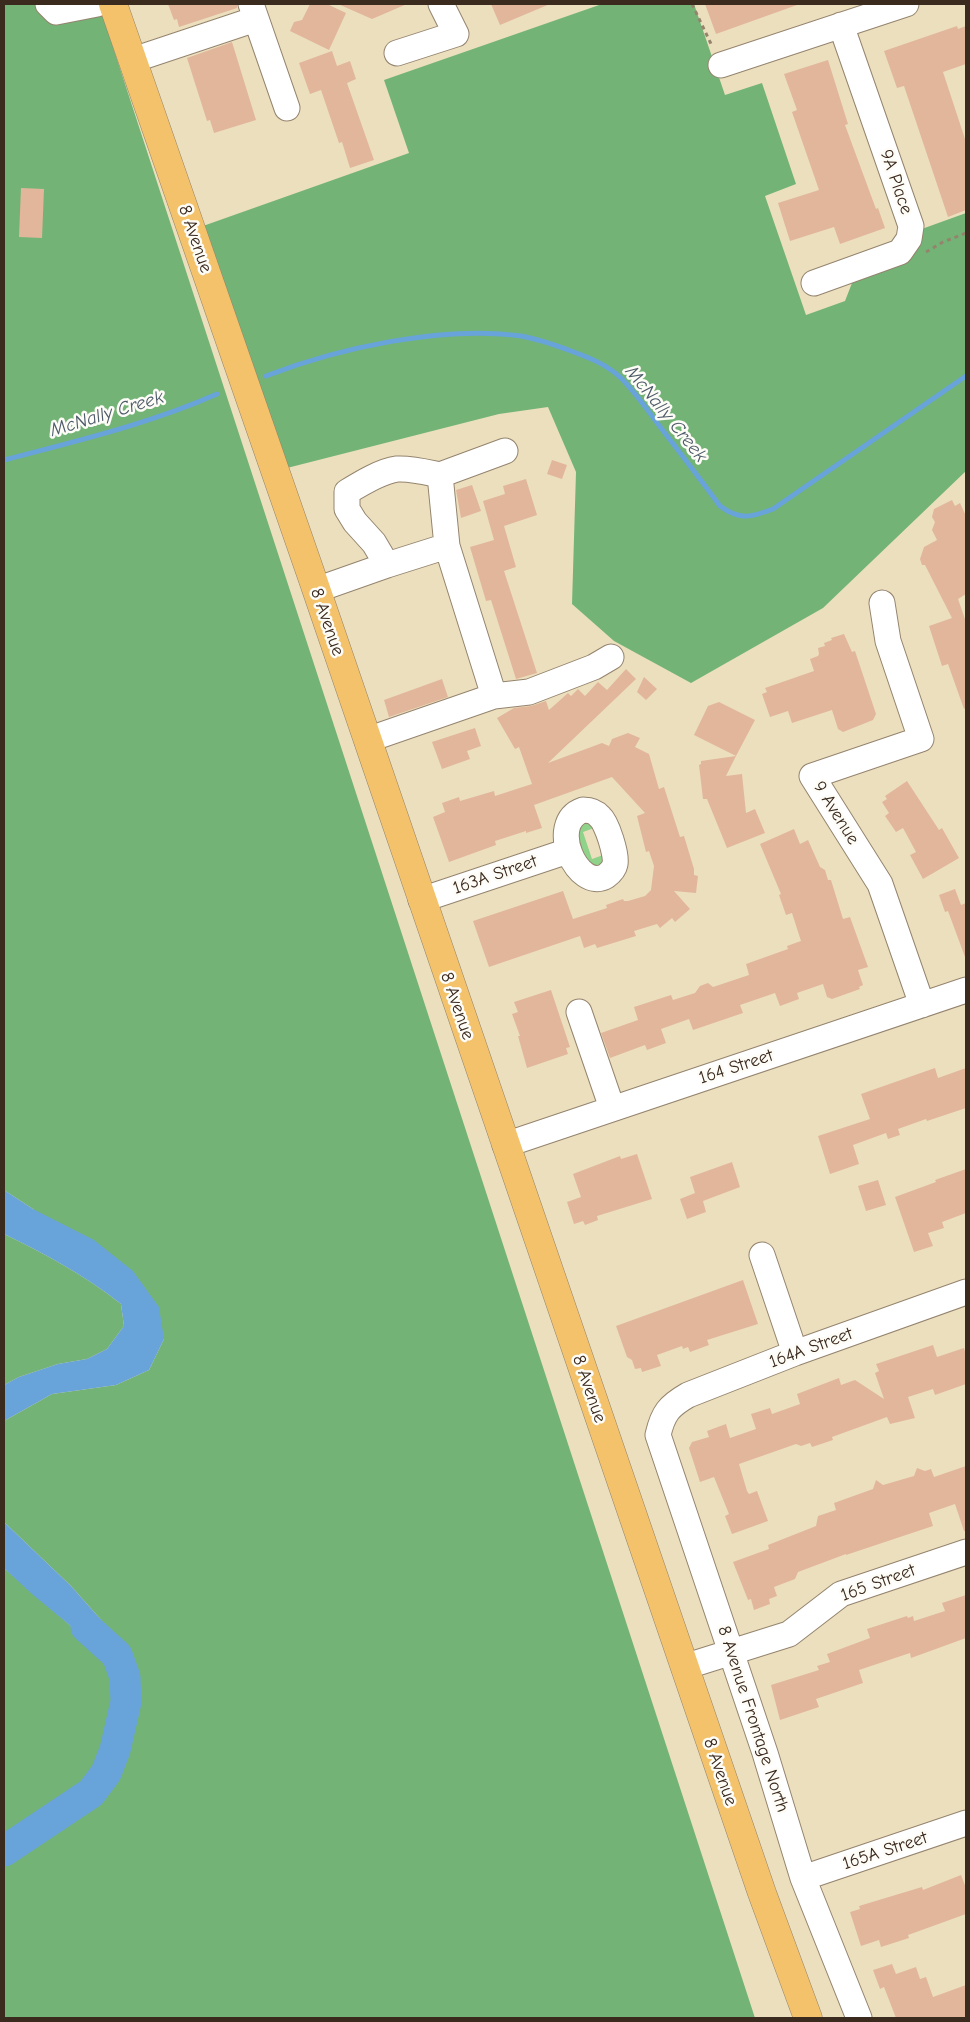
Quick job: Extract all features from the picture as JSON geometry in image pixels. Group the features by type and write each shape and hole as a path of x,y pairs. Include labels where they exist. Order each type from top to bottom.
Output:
{"main road":[{"name":"8 Avenue","path":"113,4 316,590 684,1667 806,2015"}],"street":[{"path":"48,4 56,12 97,4"},
{"path":"397,53 456,34 441,4"},
{"path":"721,65 906,4"},
{"path":"133,60 253,11 287,108"},
{"name":"9A Place","path":"814,283 900,252 910,239 911,226 841,25"},
{"path":"387,565 374,543 355,522 347,509 347,492 365,481 396,469 419,470 440,474 505,451"},
{"path":"440,474 447,546 494,696"},
{"path":"316,590 447,546"},
{"name":"9 Avenue","path":"882,603 888,641 922,739 812,776 880,884 922,1005"},
{"path":"367,740 494,696 529,692 594,668 611,657"},
{"name":"163A Street","path":"421,900 568,851"},
{"name":"164 Street","path":"505,1145 966,990"},
{"path":"579,1012 612,1108"},
{"path":"762,1255 796,1353"},
{"name":"164A Street","path":"662,1416 673,1404 688,1395 796,1353 966,1292"},
{"name":"8 Avenue Frontage North","path":"662,1416 658,1434 766,1752 803,1878 859,2018"},
{"name":"165 Street","path":"684,1667 788,1634 841,1594 966,1552"},
{"name":"165A Street","path":"803,1878 966,1823"}],"path":[{"path":"692,4 721,65"},
{"path":"923,253 943,242 966,233"}],"green space":[{"path":"4,4 99,4 755,2018 4,2018 4,1568 72,1627 94,1651 117,1655 103,1622 71,1586 4,1522 4,1421 52,1394 116,1385 149,1370 164,1339 33,1209 4,1190"},
{"path":"602,4 694,4 725,95 762,83 796,184 765,196 806,315 845,301 852,283 919,230 966,213 966,471 823,608 691,683 614,641 572,604 576,472 548,407 499,414 287,468 203,226 409,153 384,80"},
{"path":"584,819 597,827 583,832 592,859 606,854 599,869 585,862 576,826"},
{"path":"4,1234 64,1266 121,1304 124,1326 107,1349 87,1359 58,1364 19,1377 4,1385"}],"water":[{"path":"4,1190 33,1209 94,1240 133,1271 159,1307 164,1339 149,1370 116,1385 52,1394 4,1421 4,1385 19,1377 58,1364 87,1359 107,1349 124,1326 121,1304 107,1293 35,1249 4,1234"},
{"path":"4,1522 71,1586 103,1622 117,1655 94,1651 72,1627 4,1568"}],"building":[{"path":"168,4 237,4 237,8 179,27 177,19 174,20"},
{"path":"310,4 327,4 346,13 329,50 290,31 294,22 302,20"},
{"path":"338,4 407,4 372,19"},
{"path":"491,4 550,4 500,25"},
{"path":"705,4 797,4 797,5 716,34"},
{"path":"957,26 958,29 966,26 966,64 943,72 966,142 966,210 948,217 904,86 897,88 884,51"},
{"path":"232,42 256,120 214,133 210,120 207,121 187,58"},
{"path":"332,51 337,66 350,61 356,79 347,83 374,160 350,168 342,142 339,143 321,90 310,94 299,63"},
{"path":"828,60 848,124 845,125 876,209 878,208 885,228 840,244 834,227 790,241 778,203 819,190 792,112 797,110 784,74"},
{"path":"21,188 44,189 42,238 19,237"},
{"path":"552,460 567,465 562,479 547,474"},
{"path":"526,479 537,515 504,526 516,567 504,571 537,673 516,679 491,600 486,601 470,547 494,540 483,501 505,494 503,486"},
{"path":"472,485 481,511 461,518 456,490"},
{"path":"952,500 955,506 960,503 966,516 966,594 958,599 966,622 966,708 964,709 948,664 942,666 929,626 952,618 925,565 922,565 920,559 924,547 937,540 932,530 935,522 932,517 934,509"},
{"path":"844,634 852,652 855,651 876,714 873,720 843,732 838,729 832,710 792,723 788,711 770,717 762,694 767,692 765,688 814,671 810,659 818,656 818,648 825,646 824,643 832,640 831,638"},
{"path":"626,669 636,679 548,763 602,743 609,746 612,739 628,733 640,738 635,747 649,754 659,789 664,787 680,837 684,836 694,875 698,876 696,893 674,891 690,909 675,922 672,918 660,928 657,924 634,931 636,936 597,948 595,944 584,948 580,936 489,967 473,921 563,891 573,919 607,908 606,905 623,899 628,901 645,896 651,890 654,866 649,851 646,852 637,816 645,813 612,777 534,805 542,828 495,841 496,845 449,862 433,817 445,812 442,803 459,797 460,801 494,791 495,796 532,784 519,747 515,749 497,718 514,708 531,706 546,701 549,710 568,693 571,696 578,689 585,696 598,682 607,690"},
{"path":"644,677 657,689 646,700 637,692"},
{"path":"442,679 448,697 389,717 384,700"},
{"path":"719,702 755,720 736,756 694,735 708,706"},
{"path":"475,728 481,746 467,751 470,759 442,769 432,742"},
{"path":"736,756 726,776 742,774 746,813 755,809 765,833 727,848 707,799 703,799 699,765 701,761"},
{"path":"907,781 939,830 942,828 959,858 923,879 910,855 916,852 903,828 896,832 885,816 889,813 882,802 887,799 885,796"},
{"path":"794,829 800,844 808,840 820,867 825,870 828,880 831,880 843,919 850,917 868,967 858,970 863,985 859,987 860,989 832,999 827,997 823,984 797,993 799,999 780,1006 775,993 740,1005 743,1013 693,1030 689,1019 661,1029 666,1043 647,1050 645,1045 610,1058 601,1033 638,1020 634,1007 671,995 673,1000 695,993 700,986 708,983 713,987 749,975 746,964 788,949 787,946 801,941 792,913 786,915 779,895 781,894 760,844"},
{"path":"955,889 961,905 966,903 965,957 948,911 945,912 939,895"},
{"path":"551,990 570,1047 566,1048 568,1054 527,1068 518,1036 520,1036 512,1014 518,1012 514,1002"},
{"path":"935,1068 938,1078 966,1068 966,1108 898,1129 900,1135 888,1139 886,1133 853,1145 859,1164 830,1174 818,1136 870,1119 861,1094"},
{"path":"637,1154 652,1199 597,1216 598,1220 585,1225 583,1221 574,1224 567,1202 581,1197 573,1174 620,1156 621,1159"},
{"path":"732,1162 740,1187 703,1201 706,1212 687,1219 680,1199 695,1193 690,1177"},
{"path":"966,1169 966,1213 942,1222 944,1228 928,1233 933,1246 914,1252 895,1197"},
{"path":"878,1180 886,1205 866,1211 858,1186"},
{"path":"743,1280 758,1324 707,1340 709,1345 690,1352 688,1347 683,1349 682,1346 657,1355 661,1366 642,1372 641,1368 635,1369 632,1360 627,1357 616,1326"},
{"path":"933,1345 937,1357 964,1348 966,1355 966,1384 935,1395 933,1389 908,1397 915,1418 890,1424 887,1417 832,1437 833,1440 812,1447 810,1443 801,1446 796,1444 739,1464 747,1491 749,1494 757,1491 768,1521 732,1534 725,1516 729,1514 714,1477 700,1482 689,1448 692,1442 709,1437 707,1431 726,1424 730,1438 756,1429 751,1414 770,1408 772,1414 800,1404 797,1394 839,1378 841,1385 855,1380 884,1399 875,1373 879,1371 876,1364"},
{"path":"966,1466 966,1531 964,1531 955,1504 929,1513 933,1526 846,1554 798,1572 795,1579 774,1587 777,1596 769,1599 770,1604 754,1610 751,1599 748,1600 733,1562 769,1549 768,1545 816,1526 818,1516 836,1510 834,1503 873,1489 876,1480 883,1485 914,1476 917,1468 925,1471 931,1469 934,1477"},
{"path":"966,1595 966,1638 911,1658 910,1653 859,1670 863,1683 816,1699 819,1707 780,1720 771,1685 819,1670 817,1666 830,1662 827,1654 870,1638 867,1629 907,1616 908,1618 913,1616 914,1621 945,1611 942,1603"},
{"path":"961,1875 966,1888 966,1914 908,1935 909,1938 881,1947 879,1940 861,1946 850,1912 860,1909 859,1906 922,1887 923,1890"},
{"path":"892,1964 896,1974 916,1967 920,1979 926,1977 933,1997 966,1985 966,2018 896,2018 884,1987 880,1989 873,1970"}],"waterway":[{"name":"McNally Creek","path":"266,376 325,356 391,341 425,336 491,333 540,340 604,365 621,378 637,396 720,506 740,516 752,516 773,509 966,376"},
{"name":"McNally Creek","path":"4,460 139,423 217,394"},
{"path":"4,1851 91,1793 106,1773 115,1750 126,1702 125,1677 117,1655 86,1627"}]}
